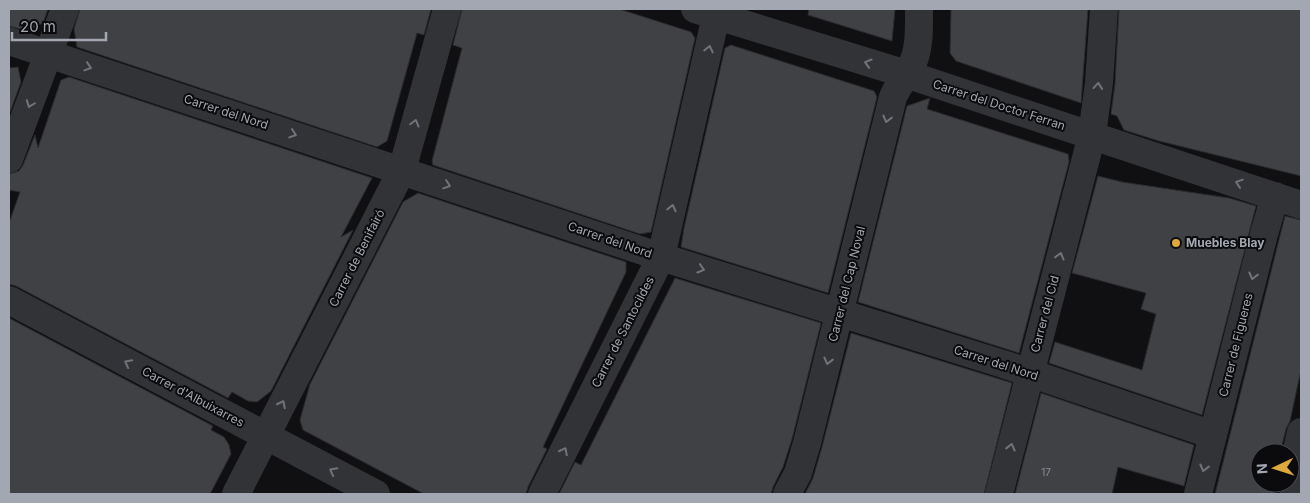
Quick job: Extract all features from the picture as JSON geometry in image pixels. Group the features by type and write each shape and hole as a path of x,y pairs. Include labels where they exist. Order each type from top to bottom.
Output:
{"street":[{"path":"9,159 65,9"},
{"name":"Carrer de Benifairó","path":"236,494 402,170 447,9"},
{"name":"Carrer del Cap Noval","path":"787,494 798,473 802,458 890,106 897,88 912,65 917,44 920,9"},
{"name":"Carrer del Cid","path":"999,494 1092,135 1099,83 1104,9"},
{"name":"Carrer del Doctor Ferran","path":"706,12 906,74 1301,205"},
{"name":"Carrer de Santocildes","path":"542,494 661,257 706,12"},
{"name":"Carrer del Nord","path":"9,41 661,257 840,312 1213,435"},
{"name":"Carrer de Figueres","path":"1198,494 1275,196"},
{"name":"Carrer d'Albuixarres","path":"9,300 376,494"}],"building":[{"path":"9,9 48,9 43,23 28,31 9,26"},
{"path":"80,9 431,9 424,35 417,33 387,141 377,147 77,47 74,29"},
{"path":"462,9 619,9 691,32 695,38 651,232 640,234 433,165 432,161 462,48 453,45"},
{"path":"809,9 895,9 892,41 808,15"},
{"path":"951,9 1088,9 1081,103 956,61 950,53"},
{"path":"1119,9 1301,9 1301,176 1159,141 1124,130 1117,116 1111,114 1115,84"},
{"path":"731,45 874,91 877,97 828,293 681,247 725,48"},
{"path":"18,67 21,82 9,115 9,68"},
{"path":"69,77 372,178 341,237 353,230 271,391 257,402 248,401 232,392 228,398 9,284 9,223 20,192 9,190 9,174 19,171 23,165 35,135 38,148 61,80"},
{"path":"930,98 927,109 1068,154 1069,162 1019,353 858,302 907,106"},
{"path":"1098,176 1122,182 1229,198 1256,206 1202,415 1049,363 1055,342 1142,370 1156,314 1141,309 1146,293 1072,273"},
{"path":"418,193 626,262 626,272 543,447 547,449 526,494 424,494 303,430 300,420 310,384 403,202"},
{"path":"1285,216 1301,220 1301,370 1290,421 1282,443 1250,443 1250,493 1274,494 1215,494"},
{"path":"675,278 821,323 792,439 783,467 771,494 559,494 575,462 581,465"},
{"path":"9,318 213,426 211,430 224,437 229,445 231,454 210,494 9,494"},
{"path":"851,333 1012,383 984,494 805,494 813,478 822,447"},
{"path":"1041,393 1194,445 1184,486 1118,467 1112,494 1015,494"}],"place":[{"name":"Muebles Blay","path":"1176,243"}]}
